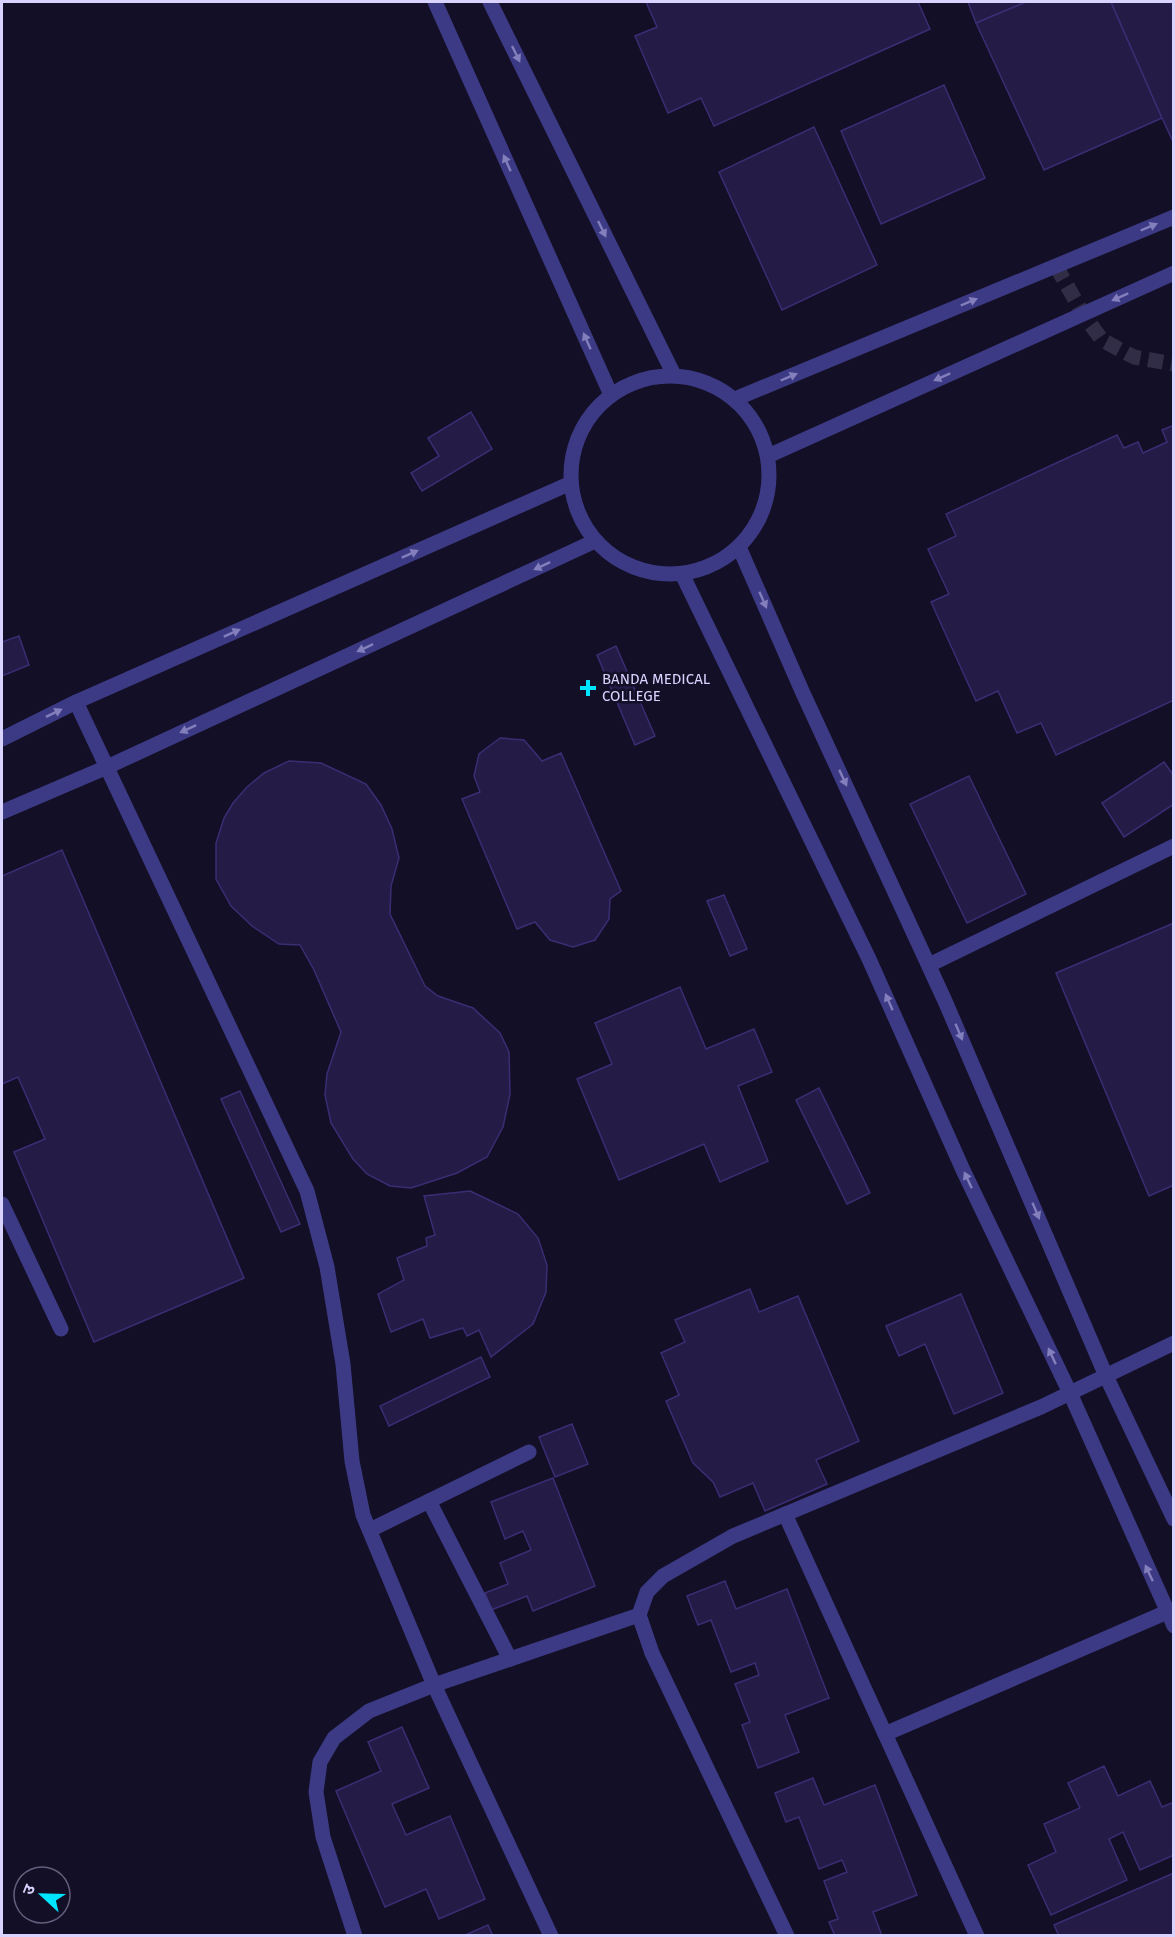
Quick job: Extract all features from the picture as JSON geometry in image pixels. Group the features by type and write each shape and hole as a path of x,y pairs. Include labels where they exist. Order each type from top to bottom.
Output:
{"lane":[{"path":"435,2 611,394"},
{"path":"490,2 674,375"},
{"path":"735,399 1173,217"},
{"path":"768,456 1173,273"},
{"path":"674,375 707,382 735,399 756,425 768,456 769,489 759,521 740,547 713,565 682,574 650,573 620,562 595,541 578,514 571,483 574,449 588,419 611,394 641,380 674,375"},
{"path":"2,739 76,702 571,483"},
{"path":"2,812 107,767 595,541"},
{"path":"740,547 802,691 929,965 1106,1376 1173,1519"},
{"path":"682,574 869,959 963,1170 1070,1394 1170,1619 885,1734"},
{"path":"76,702 307,1191 327,1267 343,1364 352,1461 363,1515 434,1685 551,1935"},
{"path":"929,965 1173,846"},
{"path":"2,1204 61,1329"},
{"path":"787,1935 652,1653 639,1615 647,1592 663,1576 733,1536 1041,1407 1173,1343"},
{"path":"370,1530 529,1452"},
{"path":"429,1501 510,1659"},
{"path":"784,1514 977,1935"},
{"path":"355,1935 323,1837 316,1791 320,1762 334,1738 369,1712 434,1685 639,1615"}],"building":[{"path":"646,2 918,2 930,29 714,126 701,98 668,113 635,36 657,27"},
{"path":"968,2 1026,2 976,23"},
{"path":"1026,2 1111,2 1162,118 1044,170 976,23"},
{"path":"1111,2 1174,2 1174,144 1162,118"},
{"path":"944,85 985,178 881,224 841,131"},
{"path":"814,127 877,265 782,310 719,172"},
{"path":"471,412 492,449 422,491 411,473 439,456 428,438"},
{"path":"1174,425 1174,700 1056,755 1041,723 1017,733 998,691 976,701 931,602 949,594 928,549 956,536 946,514 1117,435 1124,448 1138,442 1143,453 1167,442 1162,430"},
{"path":"19,636 29,665 2,676 2,642"},
{"path":"616,646 655,736 635,745 597,655"},
{"path":"500,738 524,740 542,761 561,753 621,891 610,899 609,919 595,940 573,947 550,940 535,922 517,929 462,799 480,792 474,776 479,754"},
{"path":"289,761 321,763 366,784 381,805 392,829 399,858 391,886 390,914 425,986 438,996 473,1008 500,1033 509,1052 510,1094 503,1127 487,1157 457,1173 411,1188 390,1186 367,1174 353,1159 331,1123 325,1095 327,1074 341,1032 314,970 300,945 279,944 252,926 231,906 216,879 216,843 224,818 233,803 264,773"},
{"path":"1164,762 1174,776 1174,804 1124,837 1102,803"},
{"path":"969,776 1026,894 967,923 910,804"},
{"path":"62,850 244,1278 94,1342 14,1152 45,1139 18,1077 2,1084 2,876"},
{"path":"724,895 747,949 730,956 707,901"},
{"path":"1174,923 1174,1185 1149,1196 1056,973"},
{"path":"680,987 706,1049 754,1029 772,1072 738,1086 768,1161 720,1182 704,1144 619,1180 577,1079 612,1064 595,1023"},
{"path":"819,1088 870,1193 847,1204 796,1100"},
{"path":"240,1091 300,1224 281,1232 221,1099"},
{"path":"470,1191 518,1214 538,1238 547,1265 546,1292 533,1324 491,1357 479,1330 467,1336 463,1328 430,1338 423,1319 391,1332 378,1294 404,1280 397,1258 427,1246 426,1238 435,1235 424,1196"},
{"path":"750,1289 759,1312 798,1296 859,1441 816,1460 827,1484 765,1511 753,1483 720,1497 713,1482 693,1463 666,1401 679,1395 661,1353 685,1342 675,1320"},
{"path":"961,1294 1003,1393 954,1414 925,1344 899,1356 886,1326"},
{"path":"481,1357 490,1377 389,1426 380,1406"},
{"path":"572,1424 588,1464 555,1477 539,1437"},
{"path":"553,1478 595,1586 533,1611 527,1596 491,1610 485,1593 508,1584 500,1563 531,1550 523,1531 505,1539 491,1502"},
{"path":"725,1581 736,1609 787,1589 829,1698 785,1715 799,1752 758,1768 742,1725 750,1722 735,1684 759,1675 755,1663 731,1672 711,1620 698,1625 687,1596"},
{"path":"402,1727 429,1788 392,1804 406,1835 450,1816 485,1899 439,1919 426,1889 385,1907 336,1791 381,1771 368,1742"},
{"path":"1104,1766 1118,1796 1150,1781 1162,1807 1174,1802 1174,1855 1140,1870 1123,1832 1109,1839 1127,1880 1051,1915 1028,1865 1056,1852 1044,1824 1080,1808 1068,1783"},
{"path":"813,1778 824,1805 875,1785 917,1895 873,1912 882,1936 835,1936 829,1922 838,1919 824,1881 847,1872 842,1860 819,1869 799,1817 786,1822 775,1793"},
{"path":"1174,1873 1174,1936 1059,1936 1054,1925"},
{"path":"488,1925 493,1936 463,1936"}],"tunnel":[{"path":"1056,266 1083,314 1102,340 1134,357 1174,364"}],"place":[{"name":"BANDA MEDICAL COLLEGE","path":"588,688"}]}
